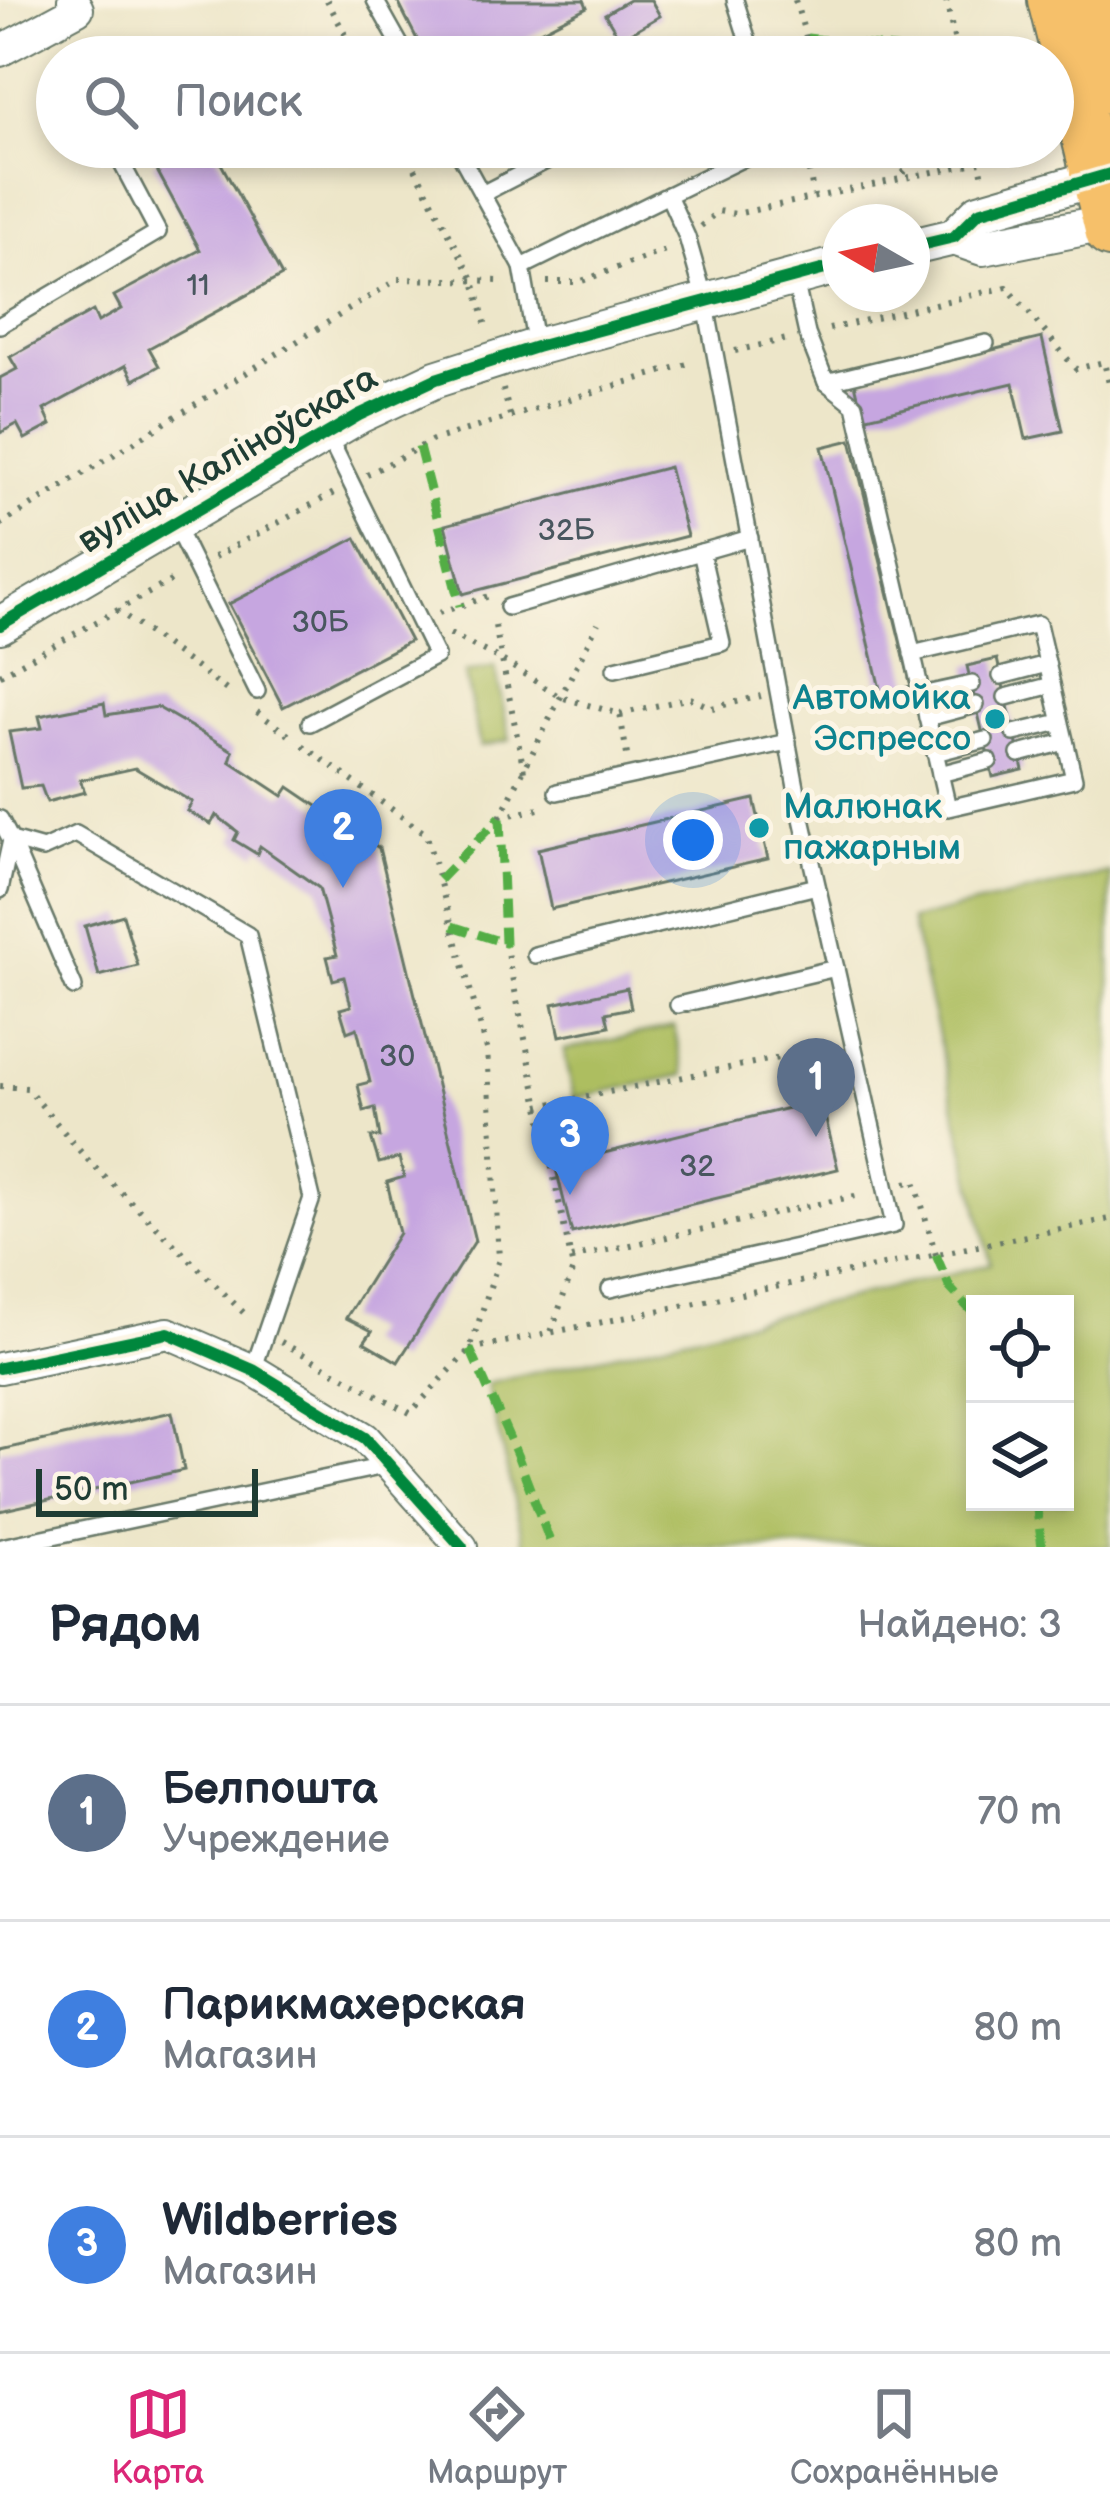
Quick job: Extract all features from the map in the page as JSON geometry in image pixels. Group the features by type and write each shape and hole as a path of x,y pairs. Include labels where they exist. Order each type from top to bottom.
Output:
{"main road":[{"path":"1052,0 1062,36"},
{"path":"1087,0 1110,89"},
{"path":"1074,82 1107,206"}],"street":[{"path":"0,51 79,3"},
{"path":"930,243 954,237 983,247 1107,206"},
{"name":"вуліца Каліноўскага","path":"0,625 327,434 436,379 536,347 822,270"},
{"path":"0,1368 168,1334 253,1370 365,1438 462,1547"}],"lane":[{"path":"375,0 395,36"},
{"path":"735,0 745,36"},
{"path":"0,325 158,232 124,168"},
{"path":"468,168 523,274 536,347"},
{"path":"482,194 532,168"},
{"path":"523,274 723,168"},
{"path":"610,1288 894,1226 788,742 705,300 687,237 668,195"},
{"path":"795,277 807,334 826,382 855,405 911,654 948,808 1074,779 1038,624 911,654"},
{"path":"826,382 986,343"},
{"path":"310,723 436,656 327,434"},
{"path":"174,523 257,691"},
{"path":"508,607 750,538"},
{"path":"615,669 722,644 701,552"},
{"path":"1001,676 1047,664"},
{"path":"921,695 972,684"},
{"path":"1006,697 1052,685"},
{"path":"927,718 976,705"},
{"path":"1014,733 1060,722"},
{"path":"935,753 985,740"},
{"path":"557,792 788,742"},
{"path":"1019,754 1065,742"},
{"path":"940,774 989,761"},
{"path":"0,819 74,987"},
{"path":"11,840 43,849 76,834 248,934 312,1198 253,1370"},
{"path":"0,890 11,840"},
{"path":"535,955 818,886"},
{"path":"678,1005 836,968"},
{"path":"1,1547 62,1541 389,1465"}],"path":[{"path":"327,0 346,36"},
{"path":"795,0 806,36"},
{"path":"946,0 954,36"},
{"path":"415,168 474,281"},
{"path":"808,168 814,196"},
{"path":"900,176 907,168"},
{"path":"0,525 398,279 474,281 523,274 579,282 665,252 718,211 736,214 946,168"},
{"path":"0,675 433,440 717,356 1006,287 1076,369 1104,362 1110,384"},
{"path":"489,596 439,613 445,632 502,659 524,770"},
{"path":"0,1086 27,1088 85,1157 265,1333 410,1413 470,1349 499,1259 487,1049 426,834 117,610"},
{"path":"500,817 598,622"},
{"path":"505,944 573,1269 550,1335"},
{"path":"539,1106 833,1045 837,1066"},
{"path":"571,1258 865,1193"},
{"path":"470,1349 1110,1219"}],"green space":[{"path":"495,667 510,740 480,746 465,673"},
{"path":"1110,873 1110,1547 525,1547 487,1384 991,1264 911,920"},
{"path":"674,1027 684,1075 574,1098 564,1050"}],"building":[{"path":"397,0 584,0 587,7 530,36 415,36"},
{"path":"629,0 651,0 660,16 618,36 605,14"},
{"path":"156,168 223,168 282,276 149,348 159,366 134,380 126,365 44,410 51,425 25,439 17,424 0,433 0,378 17,369 10,357 93,311 98,322 121,309 114,296 200,250"},
{"path":"1042,338 1063,431 1026,439 1013,383 863,418 855,383"},
{"path":"851,440 911,686 881,693 822,447"},
{"path":"669,467 687,536 463,594 445,525"},
{"path":"356,538 410,641 283,707 229,604"},
{"name":"Автомойка Эспрессо","path":"997,659 1023,770 993,777 967,666"},
{"path":"104,703 106,715 157,707 233,751 230,761 283,796 289,787 379,848 475,1241 398,1362 364,1342 372,1331 346,1318 399,1233 387,1182 404,1177 399,1158 379,1163 371,1137 380,1137 375,1108 364,1111 358,1085 370,1082 357,1028 347,1032 340,1009 351,1006 344,977 333,980 327,957 337,955 319,888 260,846 257,854 234,840 238,832 216,815 211,824 187,811 192,802 135,768 80,780 85,792 47,802 41,786 21,788 9,732 42,728 39,716"},
{"path":"754,799 768,859 551,909 538,849"},
{"path":"123,915 138,966 99,976 85,926"},
{"path":"627,988 631,1008 606,1013 609,1026 560,1036 553,1004"},
{"path":"821,1100 838,1169 572,1233 555,1165"},
{"path":"172,1412 184,1470 0,1511 0,1450"}],"marked path":[{"path":"419,447 460,606"},
{"path":"439,880 500,817"},
{"path":"452,926 505,943 500,817"},
{"path":"936,1255 950,1288 966,1305"},
{"path":"470,1349 552,1547"},
{"path":"1037,1511 1042,1547"}],"cycle path":[{"path":"930,243 954,237 979,212 1110,174"},
{"path":"0,625 359,415 436,379 822,270"},
{"path":"0,1368 168,1333 253,1370 365,1438 462,1547"}],"place":[{"name":"Автомойка Эспрессо","path":"995,719"},
{"name":"Малюнак пажарным","path":"759,828"},
{"name":"Парикмахерская","path":"343,888"},
{"name":"Белпошта","path":"816,1137"},
{"name":"Wildberries","path":"570,1195"}]}
